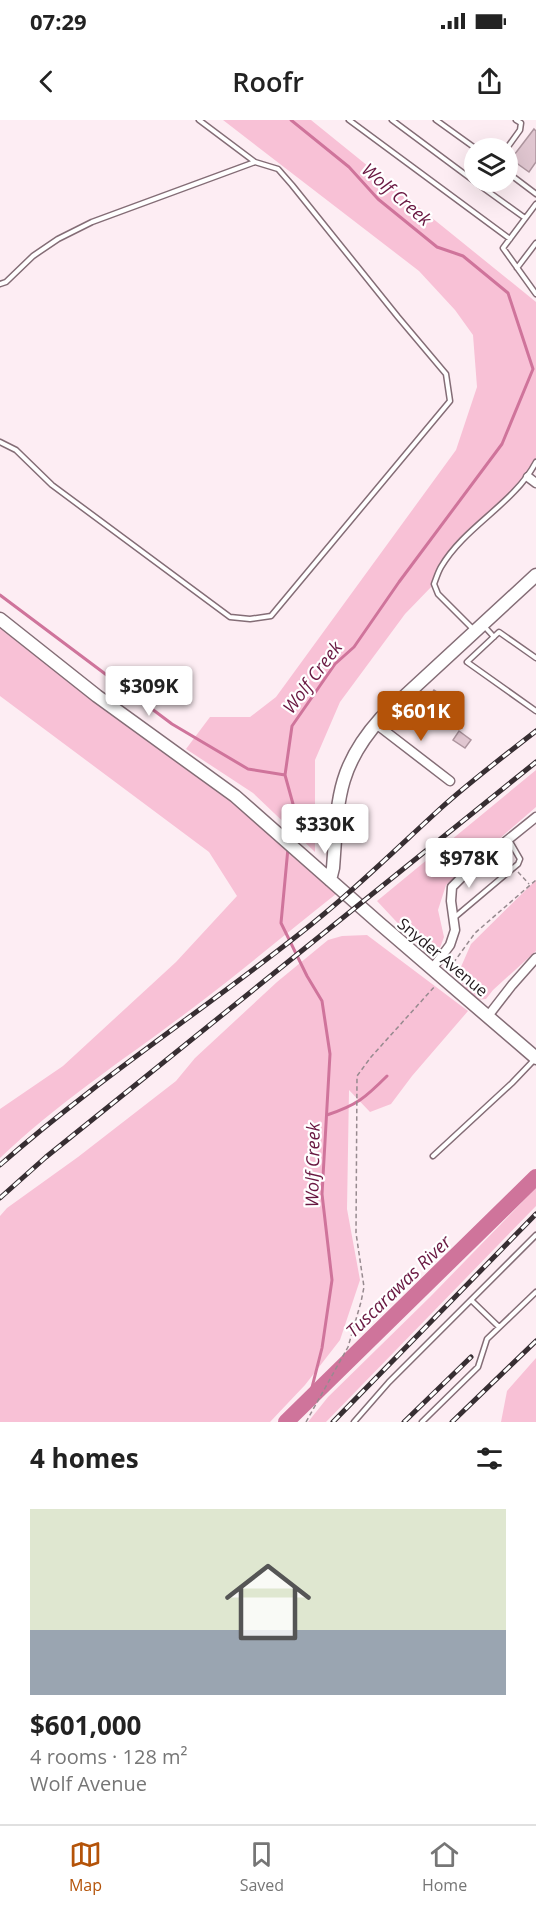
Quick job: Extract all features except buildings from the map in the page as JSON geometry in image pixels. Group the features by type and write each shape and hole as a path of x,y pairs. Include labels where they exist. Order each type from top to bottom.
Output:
{"main road":[{"path":"330,880 339,792 348,767 367,733 536,575"},
{"name":"Snyder Avenue","path":"0,619 97,696 235,796 536,1058"}],"street":[{"path":"528,477 536,483"},
{"path":"376,724 450,782"},
{"path":"432,969 450,945 455,930 451,901 452,888 463,876 536,817"},
{"path":"488,1016 536,958"}],"lane":[{"path":"0,442 16,450 52,485 230,617 250,619 271,616 450,401 446,374 278,169 255,162 199,120"},
{"path":"349,120 510,239"},
{"path":"392,120 464,173"},
{"path":"436,120 464,140"},
{"path":"514,138 520,130 521,123 516,120"},
{"path":"0,284 6,282 33,256 58,239 92,222 255,162"},
{"path":"518,180 536,194"},
{"path":"490,192 525,218"},
{"path":"535,292 503,248 536,204"},
{"path":"517,268 536,243"},
{"path":"494,637 479,628 438,594 434,584 441,567 467,535 528,477 536,462"},
{"path":"536,658 499,632 467,662 536,711"},
{"path":"453,919 518,864 520,858 509,839"},
{"path":"433,1156 536,1058"},
{"path":"354,1422 389,1382 536,1235"},
{"path":"422,1422 478,1367 487,1339 536,1292"},
{"path":"471,1300 499,1328"}],"path":[{"path":"512,869 520,873 530,885"},
{"path":"447,972 475,933 536,880"},
{"path":"306,1422 348,1347 362,1302 364,1287 356,1233 357,1076 437,983"}],"shaded area":[{"path":"223,120 311,120 536,302 536,462 528,477 467,535 447,560 434,584 405,614 340,702 315,760 315,852 253,793 186,749 210,717 250,717 276,697 456,450 477,387 473,335 455,310 419,271"},
{"path":"0,619 218,784 341,890 202,1001 73,1096 0,1158 0,1109 63,1066 176,962 237,896 209,852 0,696"},
{"path":"536,770 536,807 446,885 438,910 444,937 438,953 432,955 422,949 377,901"},
{"path":"536,880 536,951 486,999 475,1000 457,976 471,944"},
{"path":"367,935 468,1011 391,1104 370,1112 349,1090 347,1209 360,1280 340,1340 305,1385 270,1422 0,1422 0,1216 7,1208 78,1157 176,1081 195,1058 277,982 328,940 342,936"},
{"path":"536,1188 536,1206 326,1422 308,1422 328,1397"},
{"path":"536,1358 536,1422 501,1422 507,1391"}],"waterway":[{"name":"Wolf Creek","path":"289,839 293,804 285,775 292,726 335,664 354,647 399,582 502,444 533,369 508,293 463,256 437,247 378,199 349,167 291,120"},
{"path":"0,595 172,724 248,769 285,775"},
{"name":"Wolf Creek","path":"288,848 281,923 322,1001 330,1054 322,1194 332,1280 322,1348 309,1399"},
{"path":"327,1115 360,1100 387,1076"},
{"name":"Tuscarawas River","path":"286,1422 536,1177"}],"railway":[{"path":"0,1165 109,1076 317,920 452,798 536,731"},
{"path":"0,1198 46,1157 536,762"},
{"path":"333,1422 536,1214"},
{"path":"452,1422 536,1341"},
{"path":"404,1422 471,1357"}]}
